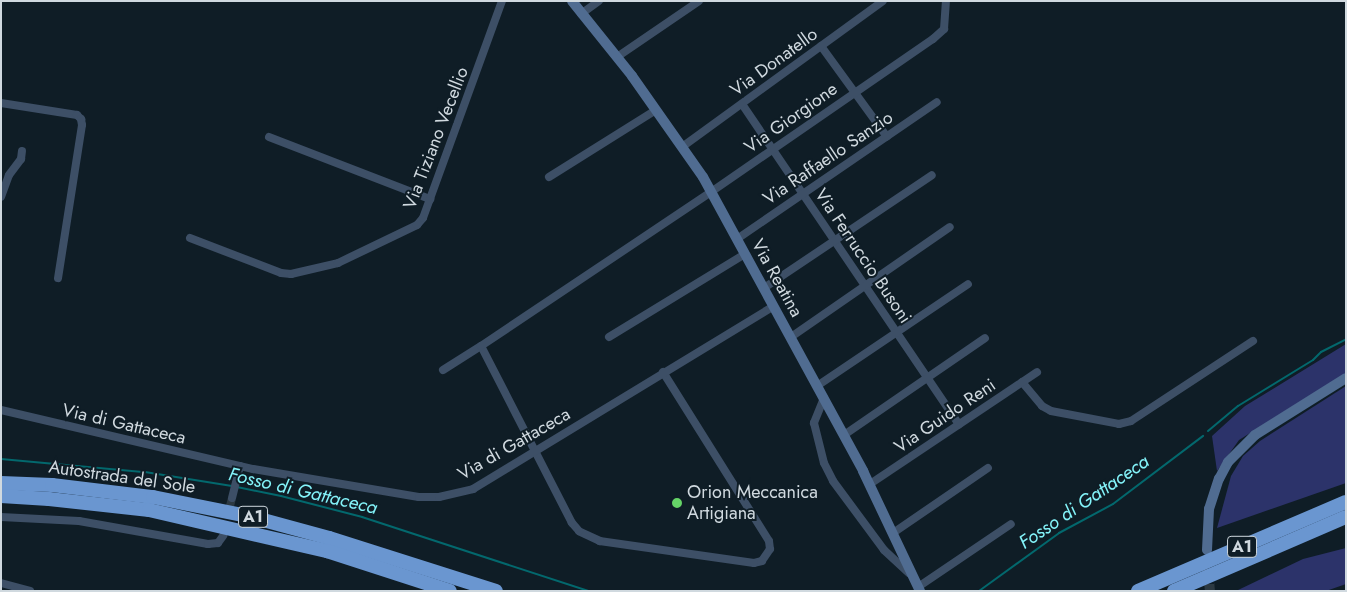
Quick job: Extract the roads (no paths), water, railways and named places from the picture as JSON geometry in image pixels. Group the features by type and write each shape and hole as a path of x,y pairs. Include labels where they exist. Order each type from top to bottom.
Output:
{"highway":[{"name":"Autostrada del Sole","path":"1,483 52,485 153,497 252,517 496,591"},
{"name":"Autostrada del Sole","path":"1,496 48,498 149,510 327,551 450,591"},
{"name":"A1","path":"1138,591 1346,502"},
{"name":"A1","path":"1174,591 1346,517"}],"street":[{"name":"Via Tiziano Vecellio","path":"190,238 281,273 296,274 338,263 414,227 423,218 502,1"},
{"name":"Via Reatina","path":"572,1 656,110 711,192 870,484 919,589"},
{"path":"581,14 599,1"},
{"path":"617,57 699,1"},
{"name":"Via Donatello","path":"682,148 883,1"},
{"name":"Via Giorgione","path":"443,370 711,192 944,30 946,1"},
{"path":"821,46 887,137"},
{"name":"Via Raffaello Sanzio","path":"737,239 937,102"},
{"path":"1,103 77,115 81,119 82,125 58,278"},
{"name":"Via Ferruccio Busoni","path":"742,104 959,425"},
{"path":"549,177 656,110"},
{"path":"269,137 430,199"},
{"path":"1,197 9,175 21,159 22,150"},
{"path":"764,288 932,175"},
{"path":"791,337 950,227"},
{"path":"609,337 745,254"},
{"path":"817,386 968,284"},
{"name":"Via di Gattaceca","path":"1,410 240,466 419,497 439,497 473,489 774,306"},
{"path":"844,435 985,338"},
{"path":"1022,382 1042,406 1051,411 1118,424 1132,420 1253,341"},
{"path":"481,346 572,523 579,531 591,538 754,563 762,561 770,550 769,542 663,372"},
{"name":"Via Guido Reni","path":"870,484 1038,372"},
{"path":"1207,550 1209,509 1218,479 1228,462 1255,435 1346,378"},
{"path":"824,398 814,423 824,463 833,481 884,550 913,577"},
{"path":"232,498 240,466"},
{"path":"892,533 988,468"},
{"path":"1,517 79,521 208,544 218,543 223,536"},
{"path":"919,589 1011,524"},
{"path":"1,583 30,591"}],"waterway":[{"name":"Fosso di Gattaceca","path":"1208,431 1238,406 1313,360 1321,352 1346,339"},
{"name":"Fosso di Gattaceca","path":"979,591 1059,533 1113,504 1203,436"},
{"name":"Fosso di Gattaceca","path":"1,459 145,472 232,486"},
{"name":"Fosso di Gattaceca","path":"237,487 281,496 362,517 589,591"}],"tunnel":[{"path":"224,530 232,498"},
{"path":"1208,569 1210,591"}],"place":[{"name":"Orion Meccanica Artigiana","path":"677,503"}]}
